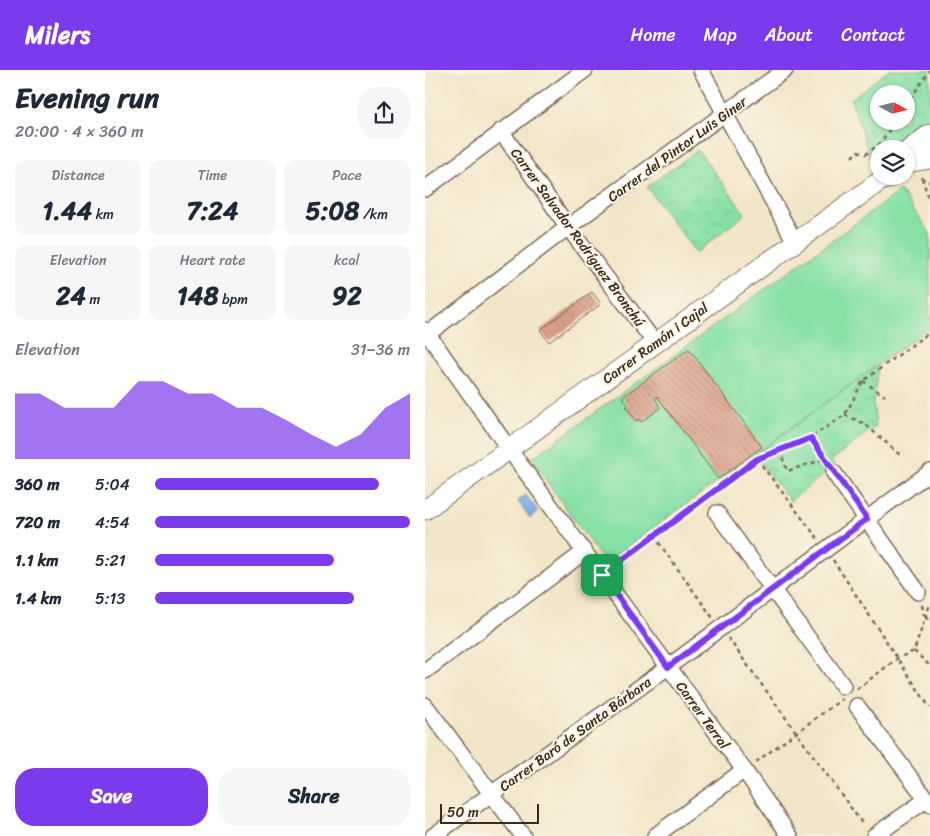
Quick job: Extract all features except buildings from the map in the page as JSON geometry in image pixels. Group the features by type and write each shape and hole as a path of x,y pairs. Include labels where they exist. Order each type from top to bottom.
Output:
{"main road":[{"path":"915,148 930,137"}],"street":[{"path":"425,189 585,70"},
{"path":"701,70 795,242"},
{"name":"Carrer del Pintor Luis Giner","path":"426,333 568,227 785,70"},
{"name":"Carrer Salvador Rodríguez Bronchú","path":"501,131 568,227 655,343"},
{"path":"915,157 930,148"},
{"path":"915,162 930,159"},
{"name":"Carrer Ramón i Cajal","path":"425,510 875,185"},
{"name":"Carrer Terral","path":"426,333 584,552 745,770 790,836"},
{"name":"Carrer Baró de Santa Bárbara","path":"433,836 668,667 930,472"},
{"path":"834,473 918,592"},
{"path":"717,514 843,686"},
{"path":"425,671 584,552"},
{"path":"425,705 490,795 523,836"},
{"path":"857,706 928,802 870,832"},
{"path":"655,836 745,770"}],"path":[{"path":"915,92 930,70"},
{"path":"852,157 859,151 866,154 880,144 889,130"},
{"path":"922,178 930,202"},
{"path":"602,575 757,459 811,438 845,415 863,381 930,332"},
{"path":"863,381 885,396"},
{"path":"845,415 865,424 901,455"},
{"path":"811,438 834,473"},
{"path":"780,450 787,471 825,459"},
{"path":"757,459 826,549 930,708"},
{"path":"654,536 870,832"},
{"path":"930,604 925,618 930,619"},
{"path":"914,651 930,666"}],"green space":[{"path":"889,70 930,70 930,124 910,140 870,140 870,157 851,99"},
{"path":"698,150 745,214 696,253 647,187"},
{"path":"900,191 930,233 930,327 605,563 531,459"},
{"path":"878,365 873,403 876,426 831,461 835,465 790,501 754,455"}],"water":[{"path":"526,495 538,511 530,518 518,501"}],"route":[{"path":"811,438 867,519 668,667 602,575 757,459 811,438"}]}
